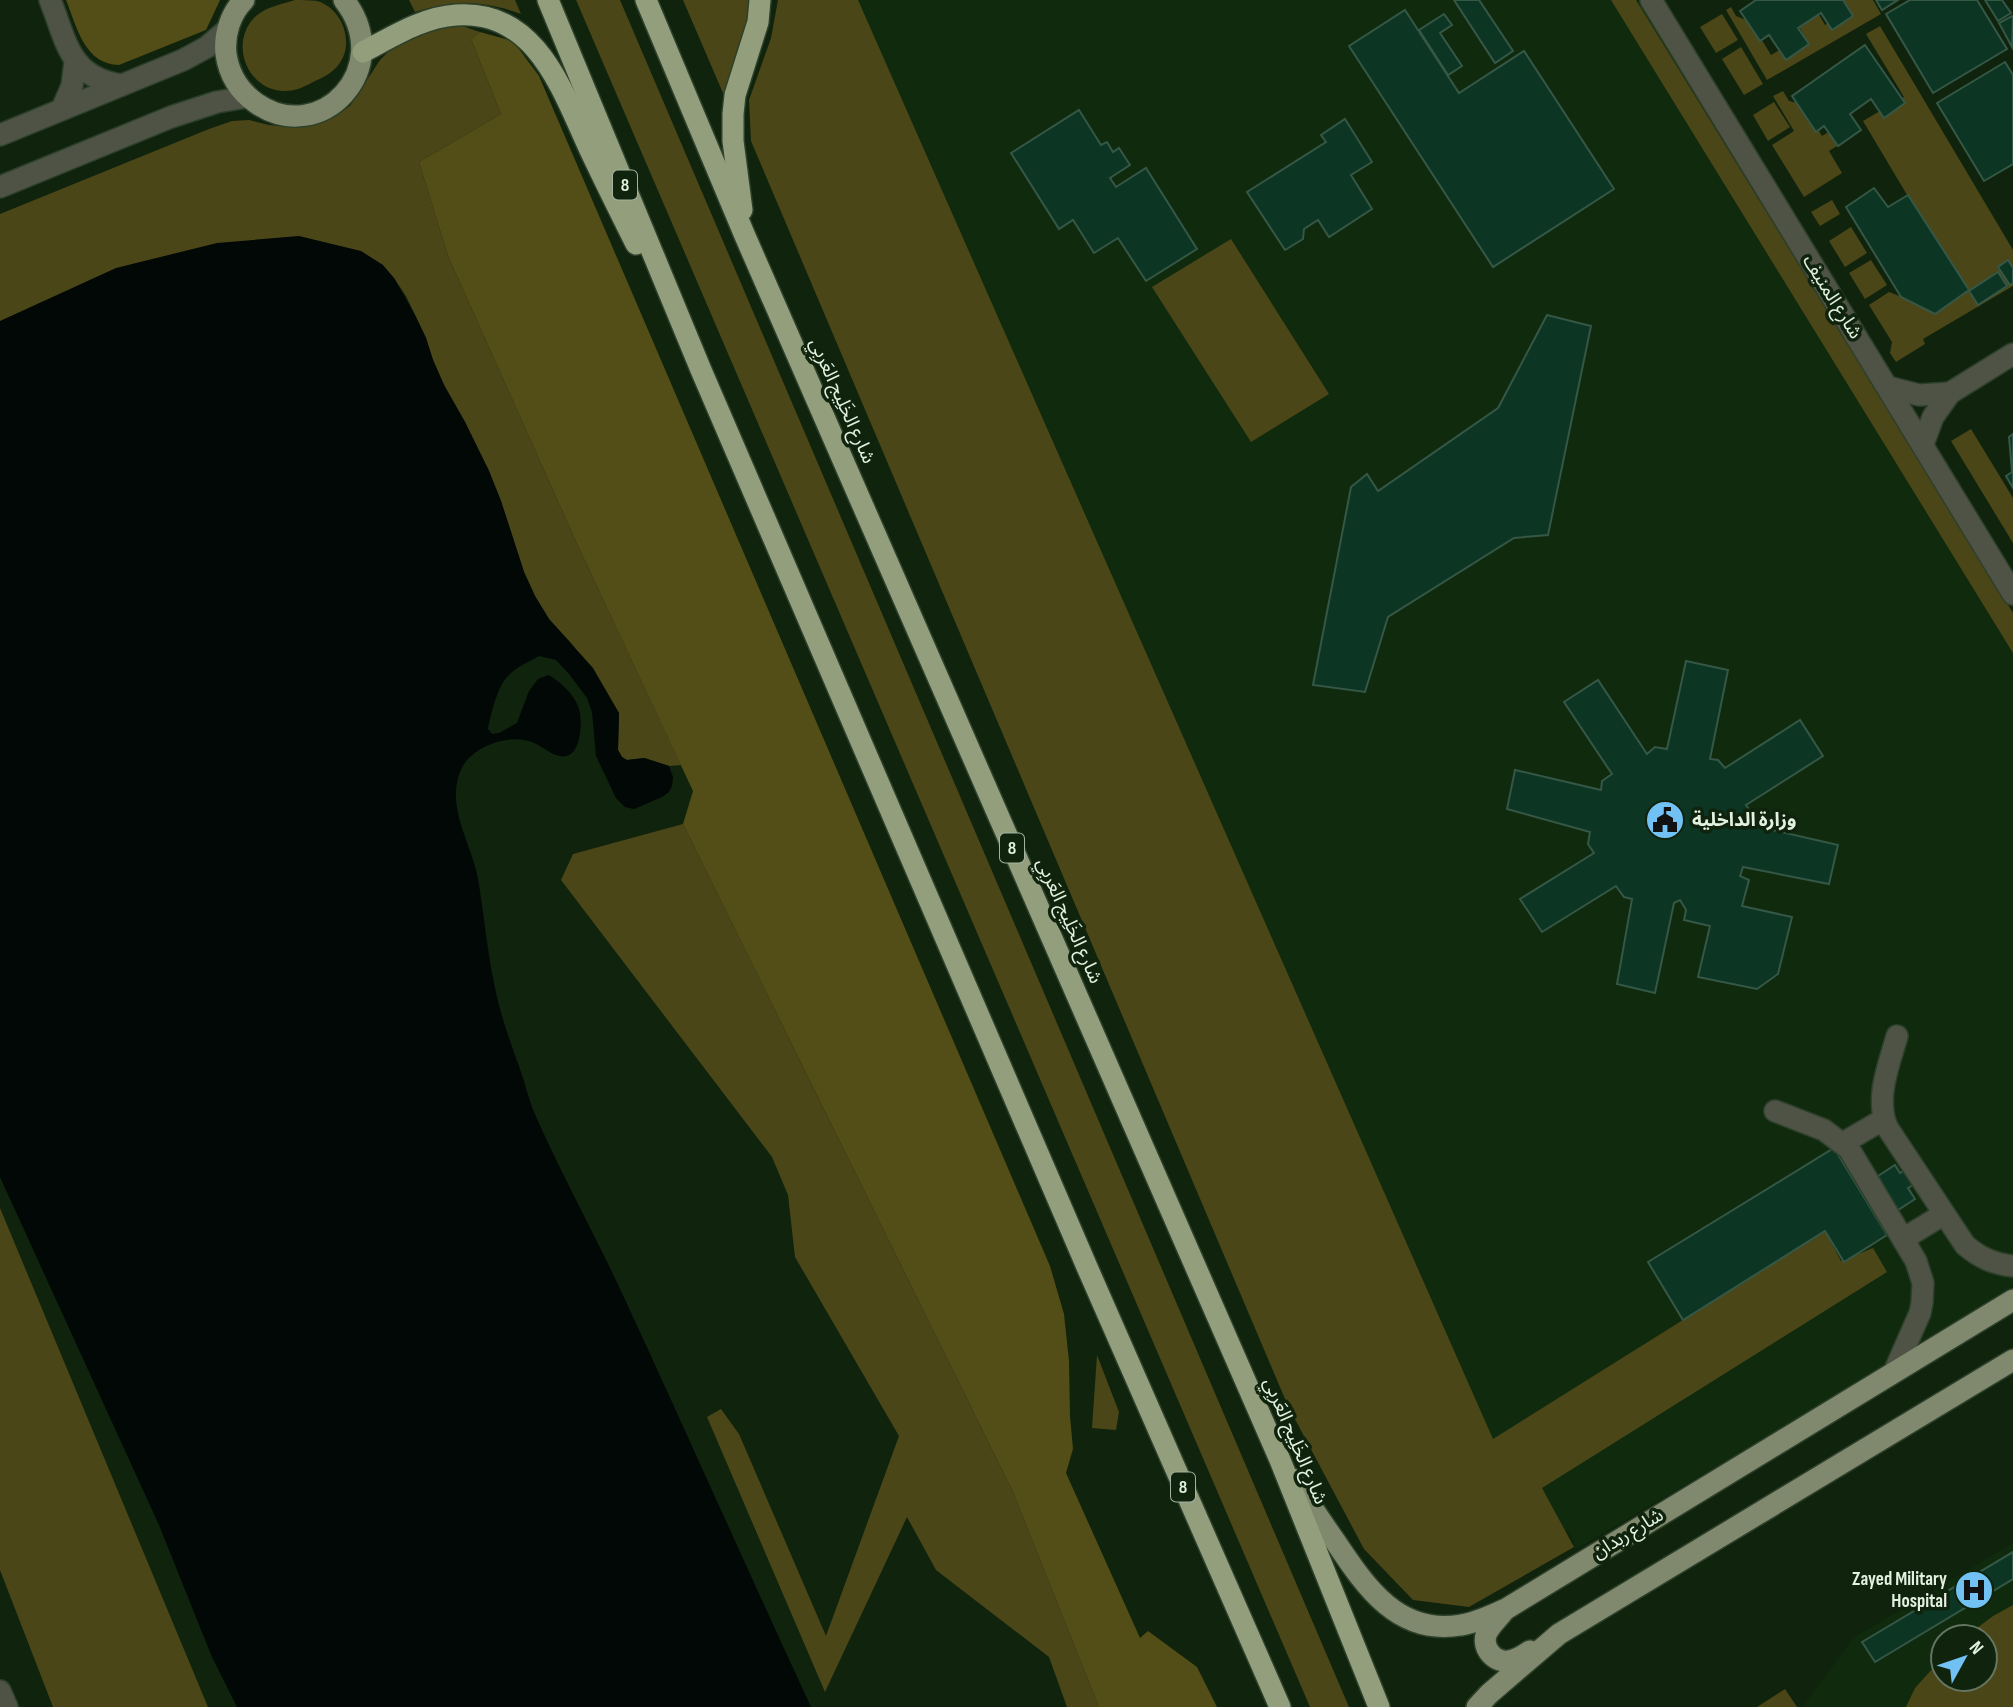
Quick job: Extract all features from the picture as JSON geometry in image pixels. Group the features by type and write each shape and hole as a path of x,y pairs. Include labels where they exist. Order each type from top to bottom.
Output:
{"highway":[{"name":"8","path":"548,0 701,370 1087,1267 1280,1707"},
{"name":"شارع الخَلِيج العَربِي","path":"646,0 745,236 1280,1460 1379,1707"},
{"path":"745,236 733,141 733,114 735,95 758,22 760,0"},
{"path":"363,52 414,26 456,15 495,20 510,27 534,47 555,75 612,196 701,370"}],"main road":[{"path":"241,2 227,30 228,66 235,82 247,97 263,108 281,115 300,115 319,111 336,102 350,88 359,71 363,52 362,34 356,16 344,0"},
{"name":"شارع ربدان","path":"1280,1460 1364,1584 1381,1601 1399,1615 1419,1623 1439,1627 1461,1625 1506,1608 2013,1300"},
{"path":"1506,1608 1485,1637 1487,1648 1495,1658 1508,1661 1518,1659 2013,1360"},
{"path":"1477,1707 1559,1634"}],"street":[{"path":"50,0 75,62 96,78 121,85"},
{"name":"شارع المنيف","path":"1651,0 2013,594"},
{"path":"0,135 195,53 227,30"},
{"path":"62,109 72,86 75,62"},
{"path":"0,187 171,117 218,102 247,97"},
{"path":"1923,444 1933,417 1950,393 2013,354"},
{"path":"1888,387 1919,395 1950,393"},
{"path":"1896,1036 1881,1102 1884,1119 1892,1136 1965,1245 1988,1261 2013,1266"},
{"path":"1775,1111 1824,1130 1843,1143 1854,1156 1920,1272 1923,1293 1920,1313 1894,1372"},
{"path":"1843,1143 1884,1119"},
{"path":"1903,1240 1944,1214"},
{"path":"0,1691 6,1707"}],"shaded area":[{"path":"66,0 220,0 206,30 119,65 107,63 90,51 78,32"},
{"path":"295,0 317,1 336,14 346,36 345,52 337,67 320,79 293,90 272,89 260,83 252,74 246,63 243,39 248,27 260,13"},
{"path":"409,0 515,0 521,14 494,6 468,3 442,5 415,12"},
{"path":"576,0 620,0 1349,1707 1310,1707"},
{"path":"683,0 752,0 748,35 731,70 726,100"},
{"path":"776,0 1644,0 2013,612 2013,1286 1859,1383 1576,1549 1569,1531 1520,1517 780,36"},
{"path":"778,0 858,0 1493,1439 1825,1231 1841,1261 1873,1248 1887,1272 1542,1488 1574,1547 1469,1607 1413,1600 1364,1549 1288,1406 751,141 749,100 771,38"},
{"path":"1611,0 1636,0 2013,613 2013,653"},
{"path":"1843,0 1873,0 1881,14 1767,80 1726,10 1731,7 1736,16 1751,22 1771,55 1804,36 1794,17 1814,6 1825,25 1849,11"},
{"path":"1722,14 1738,40 1716,53 1700,27"},
{"path":"462,26 480,32 471,39 501,114 419,162 448,256 578,546 681,765 669,766 645,758 627,760 622,757 618,750 619,713 535,596 489,471 444,385 406,296 394,278 0,359 0,214 232,121 249,120 291,127 314,124 335,116 350,106 380,60 396,44 433,27"},
{"path":"1880,26 2013,250 2013,286 1923,339 1925,344 1896,362 1890,353 1892,342 1869,305 1889,292 1935,310 1965,292 1863,121 1904,97 1866,34"},
{"path":"480,32 513,41 539,76 1050,1266 1064,1314 1069,1361 1073,1449 1066,1473 1140,1638 1148,1631 1197,1667 1217,1707 1099,1707 1013,1492 683,824 693,791 578,546 448,256 419,162 501,114 471,39"},
{"path":"1741,47 1763,84 1744,95 1722,59"},
{"path":"1783,91 1789,101 1802,104 1822,136 1853,117 1861,131 1829,151 1842,173 1804,197 1772,145 1794,131 1773,96"},
{"path":"1774,102 1790,127 1768,141 1753,115"},
{"path":"1832,200 1840,214 1820,226 1811,212"},
{"path":"1851,227 1867,253 1845,267 1829,241"},
{"path":"299,236 361,251 383,265 394,278 415,315 444,385 489,471 535,596 549,619 593,668 619,713 618,750 627,760 644,758 669,766 673,777 669,792 662,797 634,809 625,807 616,798 596,756 592,712 587,698 556,660 539,656 514,670 504,681 488,729 492,734 499,733 517,723 529,691 538,679 549,675 566,688 578,706 581,726 576,748 572,753 563,756 524,740 514,739 491,744 472,755 465,763 460,772 456,799 478,879 499,1006 535,1113 621,1291 811,1707 237,1707 212,1657 159,1525 0,1177 0,321 116,268 217,243"},
{"path":"1231,239 1329,394 1251,442 1152,287"},
{"path":"1871,260 1887,285 1865,299 1849,273"},
{"path":"1971,429 2013,498 2013,543 1951,441"},
{"path":"683,824 1013,1492 1099,1707 1067,1707 1049,1657 936,1570 907,1517 825,1692 707,1417 721,1409 739,1434 826,1636 899,1436 795,1257 788,1195 772,1157 561,880 573,854"},
{"path":"0,1208 208,1707 53,1707 0,1570"},
{"path":"1097,1355 1119,1412 1116,1430 1092,1428"},
{"name":"Zayed Military Hospital","path":"2013,1543 2013,1707 1803,1707 1853,1638"},
{"path":"2013,1605 2013,1707 1906,1707 1915,1688 1929,1672 1929,1693 1999,1693 1999,1623 1984,1623"},
{"path":"1785,1689 1797,1707 1757,1707"}],"building":[{"path":"1454,0 1479,0 1513,51 1495,63"},
{"path":"1756,0 1843,0 1853,16 1832,30 1821,13 1798,28 1809,44 1786,60 1769,35 1760,41 1740,11"},
{"path":"1876,0 1898,0 1882,10"},
{"path":"1910,0 1977,0 2007,49 1933,93 1886,14"},
{"path":"1985,0 2002,0 2011,13 1998,21"},
{"path":"1405,10 1459,93 1524,51 1614,189 1493,267 1349,46"},
{"path":"1444,14 1452,25 1440,33 1462,66 1448,75 1419,30"},
{"path":"2012,16 2013,18 2012,47 1999,23"},
{"path":"1865,45 1905,103 1884,118 1871,99 1850,114 1861,130 1838,146 1824,126 1816,132 1792,96"},
{"path":"2005,62 2013,75 2013,164 1984,181 1937,103"},
{"path":"1079,110 1101,145 1107,142 1113,152 1119,148 1130,165 1110,178 1116,187 1146,168 1197,249 1146,281 1118,238 1094,253 1073,220 1059,229 1011,153"},
{"path":"1345,119 1372,162 1351,175 1372,209 1329,237 1318,220 1304,229 1303,239 1285,250 1247,192 1326,142 1321,135"},
{"path":"1874,188 1888,207 1908,195 1969,290 1935,314 1901,297 1846,207"},
{"path":"2008,260 2013,268 2013,283 2010,285 1998,267"},
{"path":"1998,272 2007,286 1978,305 1969,291"},
{"path":"1547,315 1591,326 1548,535 1514,538 1388,617 1365,692 1313,685 1351,487 1367,474 1378,491 1498,408"},
{"path":"2013,434 2013,488 2006,476 2012,472 2009,437"},
{"path":"1686,661 1728,670 1710,759 1718,760 1725,768 1800,720 1823,756 1746,805 1753,815 1751,825 1838,845 1829,884 1743,867 1740,876 1749,880 1742,906 1792,917 1778,974 1757,989 1698,977 1710,926 1684,920 1686,910 1680,900 1674,903 1655,993 1617,984 1632,899 1624,897 1616,886 1542,932 1520,899 1594,853 1588,844 1590,832 1507,809 1515,770 1601,790 1602,781 1612,774 1564,702 1598,680 1647,754 1655,747 1667,749"},
{"path":"1834,1148 1887,1235 1844,1262 1825,1231 1683,1320 1648,1262"},
{"path":"1895,1165 1900,1173 1906,1169 1915,1184 1908,1188 1915,1199 1898,1210 1891,1199 1887,1202 1877,1187 1882,1183 1878,1176"},
{"path":"2013,1552 2013,1579 1940,1623 1929,1623 1929,1630 1875,1662 1862,1642"}],"place":[{"name":"وزارة الداخلية","path":"1665,820"},
{"name":"Zayed Military Hospital","path":"1974,1590"}]}
